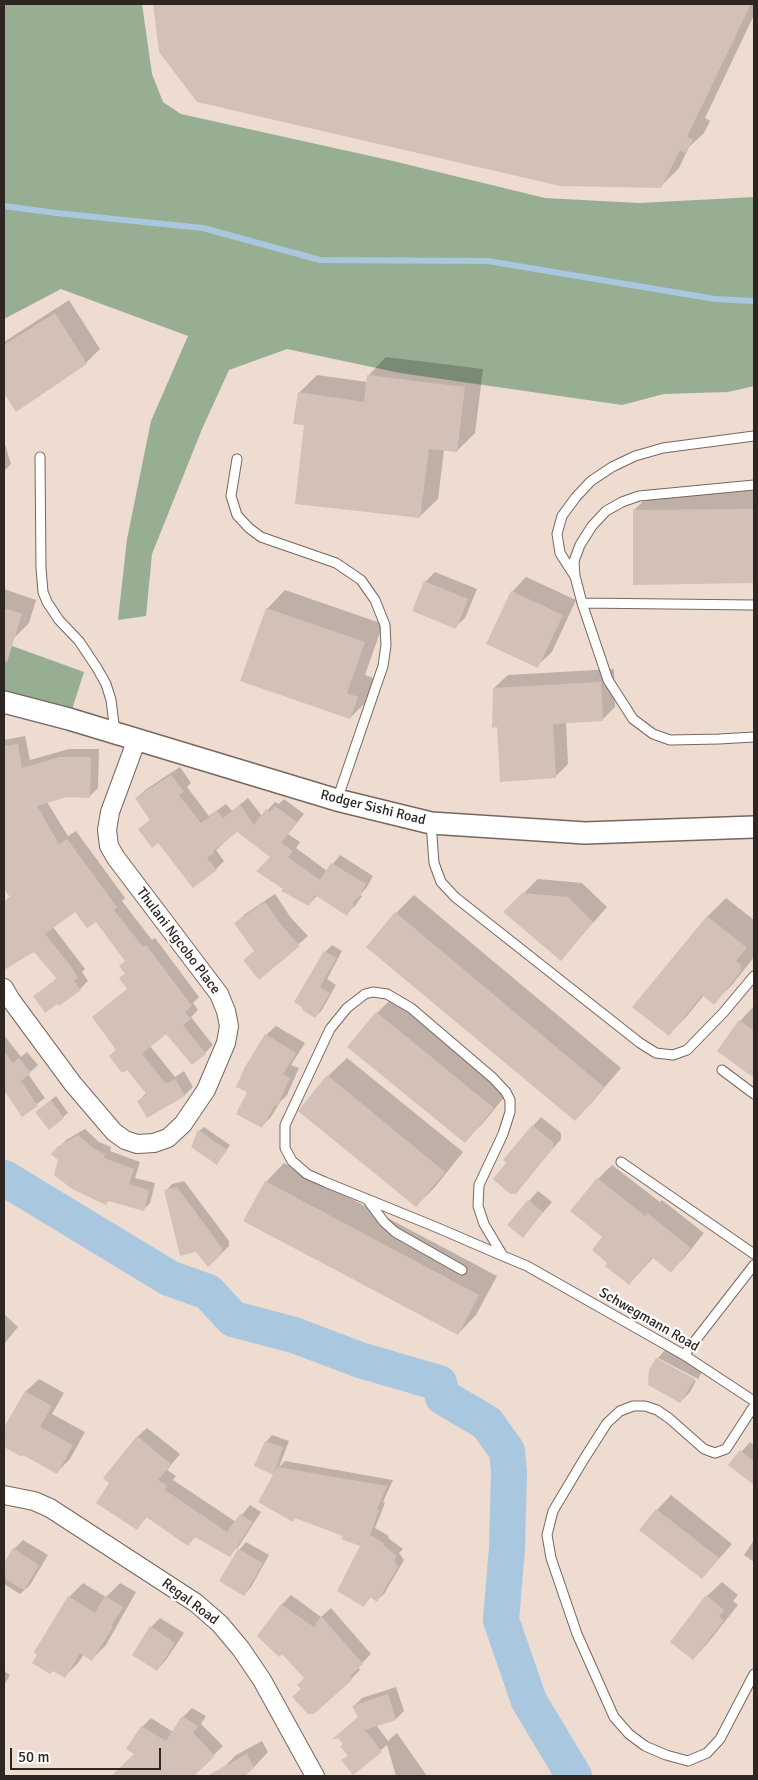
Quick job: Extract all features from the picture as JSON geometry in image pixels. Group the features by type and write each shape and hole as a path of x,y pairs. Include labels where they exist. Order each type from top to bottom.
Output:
{"street":[{"name":"Rodger Sishi Road","path":"4,702 115,733 337,800 431,823 585,833 754,827"},
{"name":"Thulani Ngcobo Place","path":"4,988 73,1084 114,1132 125,1140 137,1144 154,1143 168,1138 183,1124 206,1090 226,1043 229,1026 223,1002 109,846 107,830 110,812 137,740"},
{"name":"Regal Road","path":"4,1495 34,1501 50,1508 196,1603 220,1624 242,1649 262,1680 315,1776"}],"lane":[{"path":"575,576 560,553 557,534 562,516 591,481 612,467 635,456 663,448 754,436"},
{"path":"40,457 43,592 47,602 78,641 106,684 111,700 115,733"},
{"path":"237,459 231,496 237,515 260,537 336,563 360,580 375,600 385,624 386,645 383,666 337,800"},
{"path":"754,485 639,496 622,502 606,511 597,521 580,545 574,561 575,576 582,603 608,680 633,719 653,734 670,740 754,737"},
{"path":"582,603 754,605"},
{"path":"431,823 434,863 441,882 455,897 640,1043 656,1053 673,1056 686,1050 723,1013 754,976"},
{"name":"Schwegmann Road","path":"503,1256 484,1224 478,1206 479,1185 503,1134 510,1112 510,1100 506,1092 411,1008 387,994 373,992 365,994 347,1008 330,1029 285,1125 285,1148 292,1162 307,1174 367,1199 503,1256 527,1266 684,1355 754,1401"},
{"path":"722,1070 754,1094"},
{"path":"620,1162 754,1254"},
{"path":"367,1199 384,1222 395,1232 462,1270"},
{"path":"684,1355 754,1265"},
{"path":"754,1406 726,1448 714,1453 704,1449 658,1410 645,1406 633,1406 620,1411 608,1423 553,1511 547,1535 551,1558 577,1634 614,1717 629,1734 645,1746 666,1755 688,1761 707,1753 720,1739 754,1674"}],"green space":[{"path":"4,4 142,4 152,74 163,102 181,114 393,161 545,198 639,203 754,197 754,386 728,392 664,394 622,405 400,373 287,349 229,370 202,429 152,554 146,616 118,620 127,539 151,421 188,336 61,289 4,319"},
{"path":"4,643 84,672 69,719 4,702"}],"building":[{"path":"153,4 751,4 687,137 693,140 685,153 680,150 661,188 560,186 197,102 159,52"},
{"path":"55,313 87,364 16,412 4,393 4,345"},
{"path":"367,375 465,387 457,452 429,449 420,518 295,504 304,425 293,424 298,392 364,402"},
{"path":"754,509 754,583 633,585 633,510"},
{"path":"424,581 468,599 456,629 412,611"},
{"path":"511,591 563,615 538,668 486,644"},
{"path":"4,608 22,614 7,662 4,661"},
{"path":"266,608 365,642 347,693 358,697 350,719 240,681"},
{"path":"601,682 603,721 553,724 556,778 500,782 497,727 492,728 493,688"},
{"path":"18,744 22,768 60,757 91,757 90,798 67,797 37,806 59,844 67,839 117,907 114,910 143,947 146,945 192,1006 185,1012 191,1019 183,1025 206,1054 192,1065 166,1034 142,1054 166,1084 175,1079 185,1096 147,1118 137,1101 147,1095 127,1070 122,1073 109,1056 116,1050 92,1017 127,989 119,978 125,974 119,966 125,961 96,922 87,928 75,912 45,934 70,965 78,978 74,981 81,990 59,1006 57,1004 45,1013 33,996 57,979 34,952 4,970 4,902 10,897 4,889 4,746"},
{"path":"171,775 184,792 179,795 201,823 217,811 223,818 240,805 254,825 266,809 270,812 275,806 297,822 281,843 293,851 288,857 320,880 331,863 366,884 359,897 352,903 354,905 347,916 315,895 309,906 281,891 283,889 256,871 270,857 237,832 207,858 217,870 193,888 158,843 152,848 138,829 150,820 135,798"},
{"path":"522,893 568,897 593,922 561,961 503,912"},
{"path":"265,902 300,946 259,980 243,960 254,951 234,923"},
{"path":"395,912 604,1087 575,1121 366,947"},
{"path":"707,916 747,948 736,961 741,965 741,971 714,1005 702,995 669,1036 632,1007"},
{"path":"324,951 336,958 320,987 330,993 315,1018 302,1010 303,1008 294,1002"},
{"path":"376,1012 494,1108 465,1143 347,1047"},
{"path":"739,1020 754,1031 754,1078 717,1051"},
{"path":"265,1034 296,1053 283,1074 290,1078 277,1106 275,1105 262,1128 236,1114 247,1092 236,1087 245,1067"},
{"path":"4,1051 13,1063 19,1058 31,1073 21,1081 38,1106 22,1117 6,1093 4,1095"},
{"path":"327,1075 445,1172 416,1207 298,1111"},
{"path":"51,1100 64,1118 49,1130 35,1112"},
{"path":"532,1125 553,1142 553,1148 516,1194 510,1194 493,1179 506,1163 503,1160"},
{"path":"198,1130 227,1150 217,1165 191,1147"},
{"path":"78,1135 93,1148 105,1154 104,1158 134,1169 129,1184 149,1190 144,1211 108,1201 106,1205 72,1189 54,1175 58,1160 51,1154 57,1147"},
{"path":"597,1178 645,1216 647,1213 691,1248 671,1273 652,1257 629,1285 605,1266 607,1263 592,1250 602,1237 570,1211"},
{"path":"265,1181 479,1295 458,1335 243,1221"},
{"path":"177,1187 222,1248 222,1254 208,1267 196,1252 180,1256 164,1190"},
{"path":"528,1200 543,1212 523,1238 507,1225"},
{"path":"656,1358 695,1379 680,1403 648,1385 649,1370"},
{"path":"25,1391 52,1406 40,1427 73,1445 57,1474 4,1447 4,1427"},
{"path":"137,1436 171,1464 158,1480 167,1486 165,1490 227,1532 240,1514 253,1522 230,1557 195,1537 188,1546 146,1517 137,1530 96,1503 109,1483 103,1478"},
{"path":"265,1441 283,1447 273,1475 254,1466"},
{"path":"740,1450 754,1462 754,1485 728,1465"},
{"path":"277,1467 387,1486 377,1509 379,1510 370,1535 384,1543 383,1545 397,1556 394,1560 398,1567 377,1602 370,1597 364,1607 337,1591 360,1546 341,1539 343,1536 295,1518 293,1522 258,1502"},
{"path":"656,1509 719,1558 702,1579 639,1530"},
{"path":"13,1548 39,1565 24,1590 4,1578 4,1563"},
{"path":"238,1549 263,1563 244,1596 219,1581"},
{"path":"706,1595 724,1610 719,1616 724,1620 693,1660 670,1642"},
{"path":"68,1596 95,1613 105,1596 123,1607 92,1661 80,1653 65,1678 53,1671 50,1674 32,1663 37,1655 34,1652"},
{"path":"281,1604 314,1627 321,1616 363,1664 350,1676 352,1680 314,1714 308,1714 292,1697 301,1689 297,1685 304,1678 282,1654 279,1657 257,1636"},
{"path":"150,1626 175,1643 157,1671 132,1655"},
{"path":"388,1694 396,1720 365,1730 382,1752 353,1775 341,1760 348,1756 340,1746 343,1744 338,1738 331,1740 358,1717 352,1706"},
{"path":"182,1716 198,1726 193,1733 215,1756 194,1776 111,1776 134,1754 126,1749 141,1726 166,1741"},
{"path":"247,1754 254,1768 245,1776 207,1776"}],"waterway":[{"path":"4,206 203,228 320,260 488,261 715,299 754,301"},
{"path":"4,1178 169,1278 208,1292 233,1319 294,1335 360,1360 439,1383 443,1397 487,1423 507,1451 509,1472 507,1548 501,1620 529,1701 574,1776"}]}
